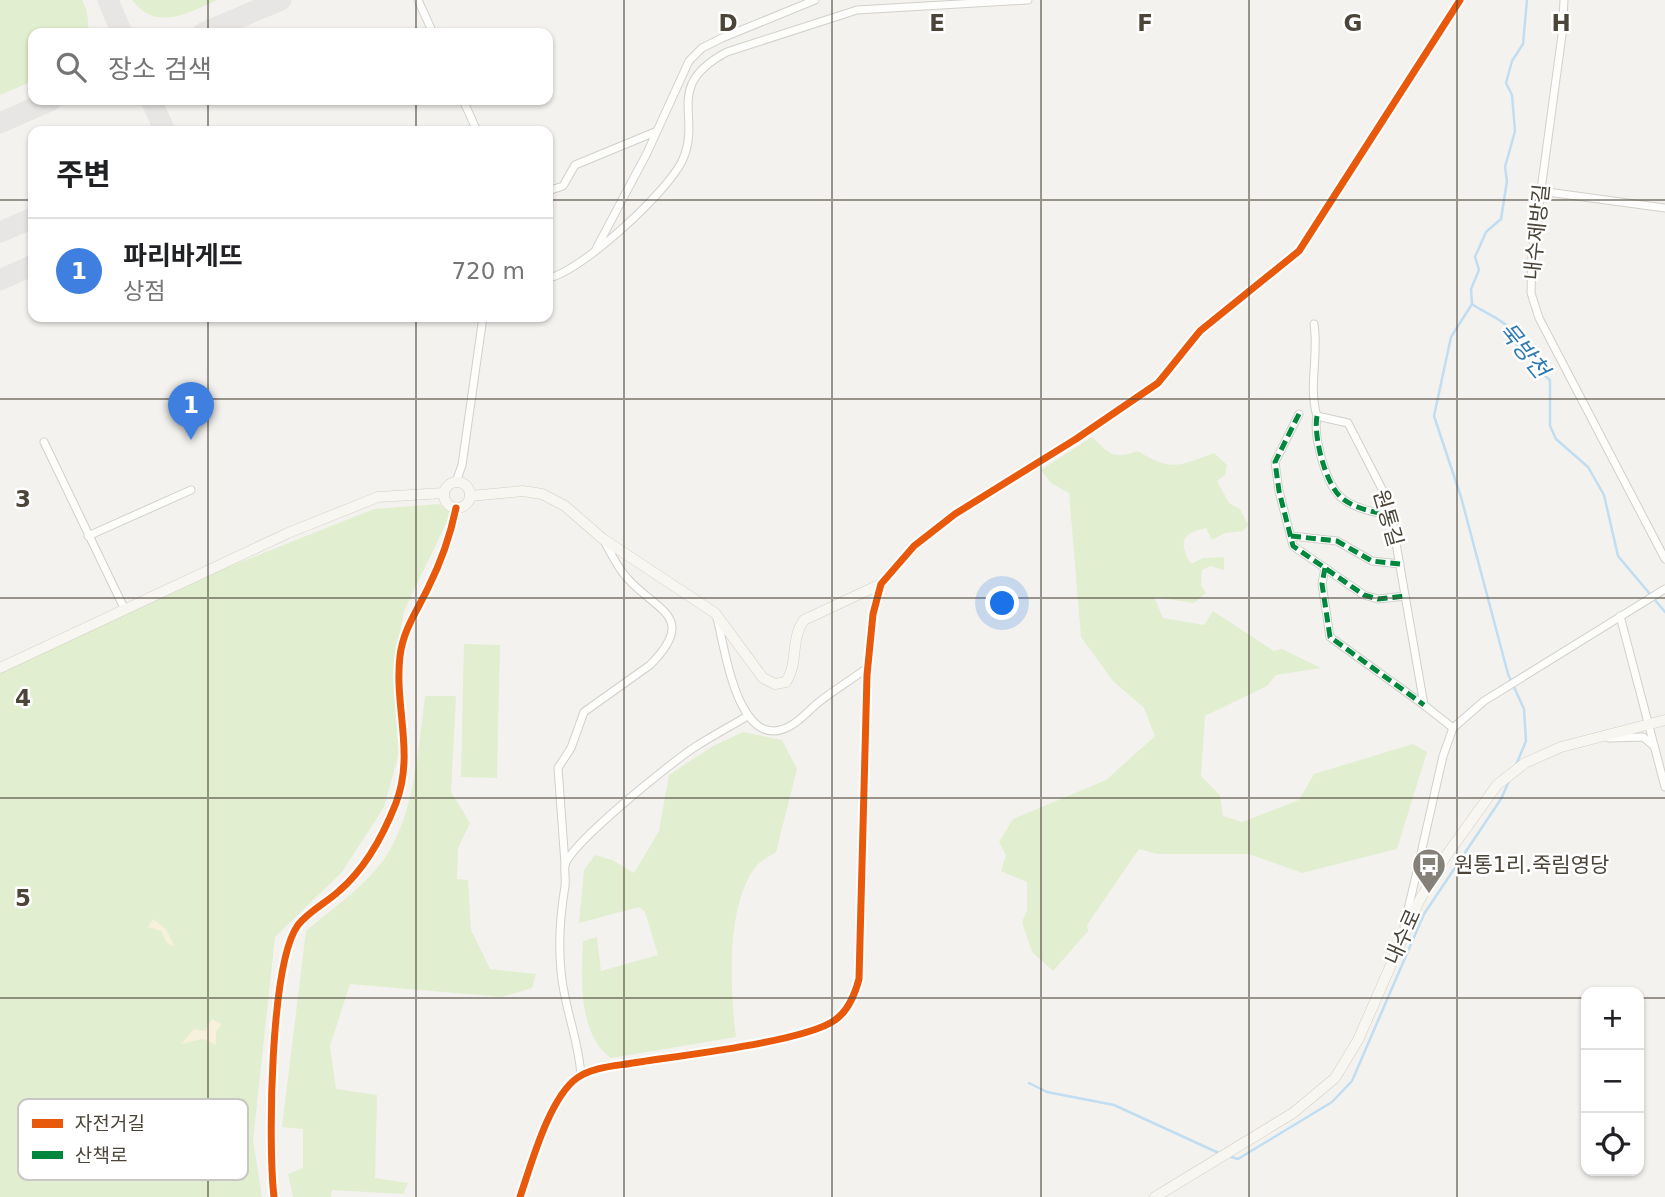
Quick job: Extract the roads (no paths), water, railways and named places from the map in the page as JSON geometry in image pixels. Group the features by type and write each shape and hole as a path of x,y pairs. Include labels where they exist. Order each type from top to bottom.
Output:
{"street":[{"path":"418,0 431,28"},
{"path":"594,253 689,61 702,48 815,0"},
{"path":"553,276 571,271 594,253 678,167 687,145 686,104 690,90 698,74 710,61 727,52 857,10 1028,0"},
{"path":"470,496 502,491 542,494 565,506 603,539 715,613 763,678 775,684 786,682 792,673 798,629 804,620 881,584 914,546 954,514 1076,439 1158,383 1200,331 1299,251 1460,0"},
{"name":"내수제방길","path":"1564,0 1562,35 1531,270 1534,305 1665,559"},
{"path":"465,105 475,126"},
{"path":"553,189 563,186 575,165 655,132"},
{"path":"1540,191 1665,208"},
{"path":"456,482 461,465 482,322"},
{"path":"1314,324 1317,357 1312,387 1317,416 1316,443 1337,494 1354,505 1391,516"},
{"path":"1299,414 1275,462 1279,491 1296,550 1372,598 1405,596"},
{"name":"원통길","path":"1317,416 1348,424 1391,516 1424,705"},
{"path":"44,442 125,610"},
{"path":"456,482 465,484 470,496 467,504 456,508 448,505 444,493 448,485 456,482"},
{"path":"88,536 191,490"},
{"path":"0,668 289,533 378,497 444,493"},
{"path":"274,1197 270,1160 272,1092 279,984 288,942 299,924 340,890 375,849 397,800 407,749 399,685 400,655 409,622 449,542 456,508"},
{"path":"1291,536 1337,541 1372,561 1400,564"},
{"path":"581,1076 578,1048 565,1009 560,960 558,928 566,883 558,768 571,748 584,712 650,665 664,647 672,625 671,617 662,607 627,579 603,539"},
{"path":"1325,568 1322,584 1330,637 1453,728"},
{"path":"520,1197 537,1147 562,1094 581,1076 626,1065 804,1034 835,1020 848,1006 859,979 867,668 873,614 881,584"},
{"path":"1403,932 1443,756 1453,728 1484,701 1665,589"},
{"path":"715,613 730,674 746,717 761,726 783,729 867,668"},
{"path":"1623,615 1665,787"},
{"path":"565,864 577,847 604,820 664,769 746,717"},
{"name":"내수로","path":"1155,1197 1310,1102 1335,1079 1358,1040 1403,932 1433,876 1480,806 1506,778 1531,760 1595,738 1665,720"},
{"path":"1595,738 1643,737 1656,748"},
{"path":"1419,862 1423,872 1433,876"}],"waterway":[{"name":"묵방천","path":"1527,0 1523,44 1512,61 1506,83 1512,95 1515,131 1505,167 1507,181 1501,219 1486,232 1475,257 1479,270 1471,289 1472,304 1506,325 1517,346 1550,380 1550,426 1556,439 1588,467 1604,495 1618,556 1665,612"},
{"path":"1472,304 1451,337 1434,416 1461,497 1508,674 1524,709 1526,741 1516,765"},
{"path":"1228,1156 1238,1159 1332,1102 1352,1081 1424,914 1501,799 1509,781"},
{"path":"1029,1083 1047,1092 1114,1105 1221,1154"}],"place":[{"name":"파리바게뜨","path":"191,440"},
{"name":"원통1리.죽림영당","path":"1429,895"}]}
